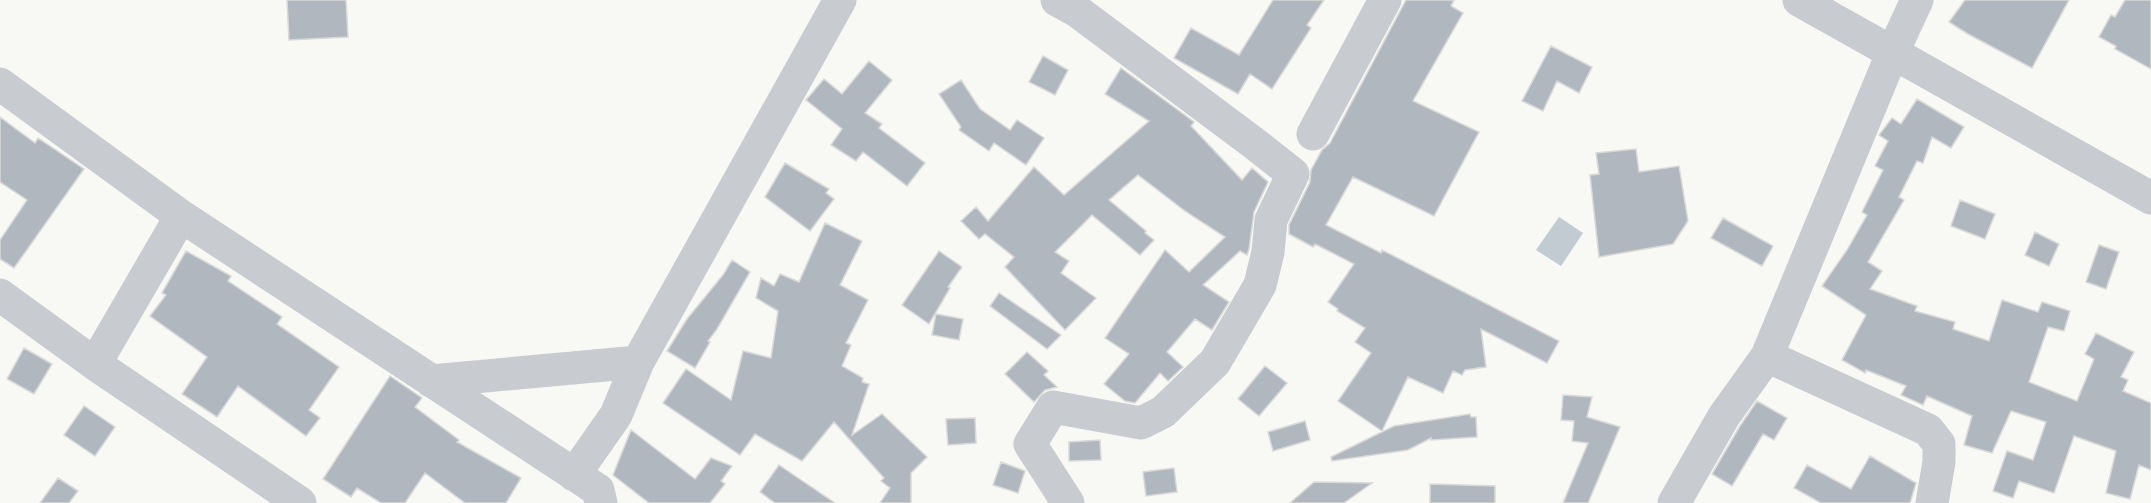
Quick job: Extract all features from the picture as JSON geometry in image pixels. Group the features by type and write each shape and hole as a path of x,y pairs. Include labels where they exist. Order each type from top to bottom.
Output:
{"street":[{"path":"574,475 616,415 638,362 840,0"},
{"path":"1057,0 1077,11 1246,136 1293,174 1271,220 1268,252 1260,285 1215,362 1163,412 1141,423 1053,407 1030,444 1068,503"},
{"path":"1313,134 1385,0"},
{"path":"1799,0 2151,198"},
{"path":"1674,503 1724,416 1767,356 1892,54 1917,0"},
{"path":"0,84 181,216 598,490 601,503"},
{"path":"95,364 181,216"},
{"path":"0,296 95,364 300,503"},
{"path":"1767,356 1928,430 1939,444 1939,462 1932,503"},
{"path":"431,381 638,362"}],"shaded area":[{"path":"1559,217 1583,233 1561,266 1536,250"}],"building":[{"path":"287,0 346,0 348,37 289,40"},
{"path":"1273,0 1324,0 1307,25 1311,28 1272,89 1250,74 1238,94 1174,58 1191,28 1239,55"},
{"path":"1406,0 1454,0 1451,6 1463,13 1413,101 1479,132 1434,216 1353,177 1326,225 1381,253 1382,250 1559,341 1547,363 1481,329 1486,367 1465,370 1462,375 1453,371 1443,393 1408,377 1382,431 1338,401 1371,353 1355,342 1365,328 1337,311 1338,309 1328,302 1354,264 1315,244 1313,247 1289,234 1289,225 1310,182 1311,170 1322,150 1330,143"},
{"path":"1965,0 2069,0 2032,68 1949,22"},
{"path":"2125,0 2151,0 2151,69 2115,49 2116,46 2099,37 2111,15 2115,17"},
{"path":"1551,46 1592,67 1579,93 1557,81 1543,111 1522,101"},
{"path":"1043,56 1068,70 1055,95 1029,82"},
{"path":"869,61 892,80 865,113 882,124 879,128 925,163 907,186 863,152 856,161 831,145 842,129 806,100 824,79 842,94"},
{"path":"1121,68 1194,122 1191,126 1242,180 1252,168 1268,182 1254,212 1247,255 1240,251 1203,285 1229,302 1212,330 1195,319 1167,352 1183,367 1168,381 1160,373 1135,403 1125,401 1104,384 1129,354 1105,338 1165,250 1189,272 1225,237 1185,211 1138,175 1109,200 1154,240 1140,255 1092,215 1055,252 1069,261 1061,273 1096,298 1065,330 1005,267 1014,257 985,234 979,239 961,221 976,207 988,221 1034,167 1064,195 1149,121 1105,94"},
{"path":"961,80 980,109 1010,130 1017,120 1044,138 1026,165 994,143 989,151 959,130 961,127 939,94"},
{"path":"1917,99 1964,127 1951,148 1932,137 1923,163 1917,161 1899,197 1904,200 1868,262 1882,271 1870,289 1917,306 1915,311 1955,322 1953,329 1989,341 2002,300 2038,312 2042,302 2070,311 2064,331 2048,327 2029,382 2077,401 2094,359 2085,354 2096,333 2134,352 2121,377 2128,380 2123,391 2151,403 2151,470 2139,465 2130,499 2106,493 2116,451 2074,436 2054,493 2019,481 2013,498 1993,491 2007,451 2033,460 2046,422 2011,411 1992,453 1964,445 1972,416 1927,396 1923,405 1901,395 1906,386 1866,370 1865,373 1842,360 1866,315 1822,286 1847,250 1867,215 1862,212 1883,170 1875,166 1888,141 1879,135 1892,118 1901,124"},
{"path":"0,117 35,143 38,138 84,169 14,268 0,259 0,240 27,200 0,182"},
{"path":"1636,149 1639,172 1679,166 1688,221 1673,244 1599,257 1590,175 1599,174 1596,153"},
{"path":"785,163 829,189 826,193 834,199 810,231 765,197"},
{"path":"1960,200 1995,214 1985,239 1951,226"},
{"path":"1723,218 1773,246 1762,266 1711,238"},
{"path":"825,223 862,241 840,285 868,300 846,343 851,345 842,366 863,378 862,382 869,384 852,435 882,414 927,457 911,473 911,503 880,503 890,488 881,481 884,478 834,422 802,461 755,434 740,455 663,403 686,369 731,400 743,351 771,358 778,311 756,298 761,278 774,286 780,274 799,282"},
{"path":"2035,232 2059,244 2049,266 2025,255"},
{"path":"2099,245 2119,252 2106,289 2086,282"},
{"path":"186,251 231,276 228,281 282,317 277,324 339,367 309,410 320,418 306,436 238,386 217,417 182,394 207,357 150,316 166,295 162,293"},
{"path":"939,251 962,267 948,287 950,288 929,324 902,305"},
{"path":"732,260 750,272 708,341 710,342 695,368 667,351 687,319 723,275"},
{"path":"999,293 1061,335 1047,349 990,306"},
{"path":"936,314 963,319 959,340 932,335"},
{"path":"24,348 52,364 34,394 7,379"},
{"path":"1027,352 1048,371 1044,375 1057,387 1045,390 1034,402 1005,374"},
{"path":"1265,366 1287,383 1259,416 1238,399"},
{"path":"390,376 422,398 415,407 459,440 457,442 521,478 506,503 465,503 425,473 405,503 381,503 357,488 351,497 323,479"},
{"path":"1563,395 1592,397 1587,417 1620,427 1588,503 1563,503 1588,443 1572,441 1574,421 1561,420"},
{"path":"1757,401 1787,418 1774,440 1763,434 1732,486 1712,474"},
{"path":"84,406 115,427 95,456 64,435"},
{"path":"1470,414 1471,417 1476,417 1477,437 1431,440 1431,438 1408,450 1332,461 1331,457 1394,426"},
{"path":"975,418 976,443 948,445 946,419"},
{"path":"1305,421 1310,440 1273,451 1268,432"},
{"path":"631,430 695,479 711,458 732,466 721,481 725,484 710,503 649,503 613,475"},
{"path":"1100,440 1101,460 1069,461 1069,442"},
{"path":"1870,456 1916,483 1910,503 1821,503 1794,488 1807,465 1851,489"},
{"path":"1001,462 1025,471 1018,493 993,485"},
{"path":"779,465 835,503 775,503 760,492"},
{"path":"1174,468 1177,492 1146,496 1143,472"},
{"path":"58,478 78,491 69,503 40,503"},
{"path":"1314,482 1372,483 1344,503 1290,503"},
{"path":"1430,484 1495,486 1495,503 1430,503"}]}
